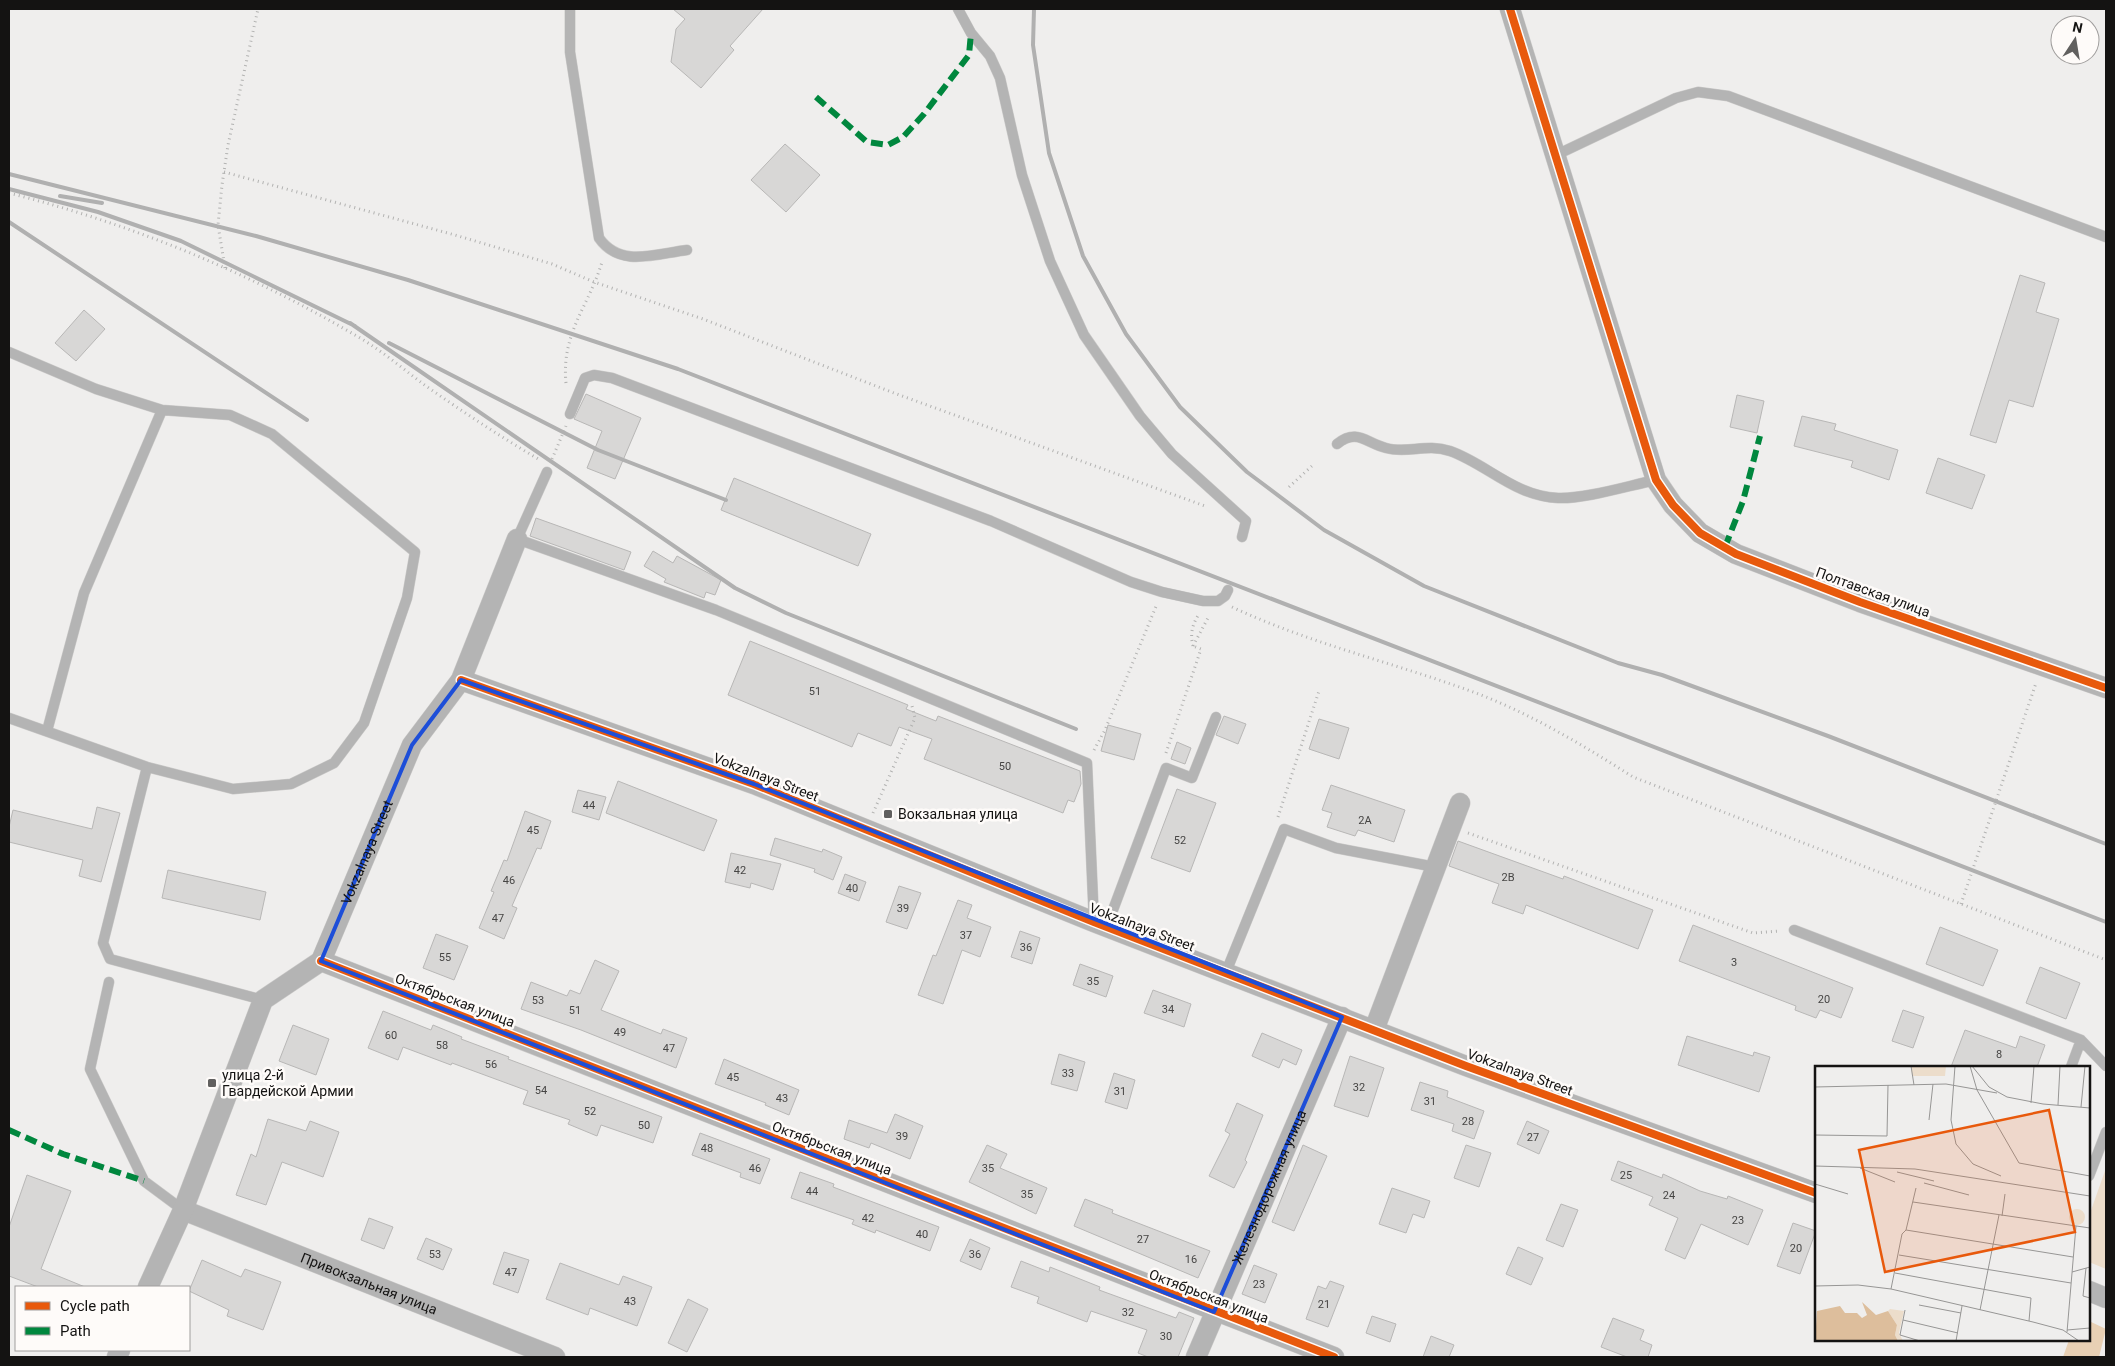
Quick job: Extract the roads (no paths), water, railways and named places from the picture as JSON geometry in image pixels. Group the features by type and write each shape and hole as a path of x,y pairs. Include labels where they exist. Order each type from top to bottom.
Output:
{"street":[{"name":"Полтавская улица","path":"1510,9 1656,480 1673,505 1700,532 1736,554 1860,602 2106,688"},
{"path":"461,680 517,539"},
{"name":"Vokzalnaya Street","path":"321,961 412,745 461,680 754,784 1101,924 1466,1066 1815,1193"},
{"path":"1374,1030 1460,803"},
{"path":"148,1286 182,1210 264,1000 321,961"},
{"name":"Октябрьская улица","path":"321,961 1214,1312 1334,1357"},
{"name":"Железнодорожная улица","path":"1196,1357 1342,1018"},
{"name":"Привокзальная улица","path":"182,1210 555,1357"},
{"path":"2090,1291 2106,1298"}],"lane":[{"path":"570,9 570,52 599,238 606,249 626,258 686,250"},
{"path":"958,9 972,33 990,56 1000,78 1022,175 1050,261 1084,335 1140,416 1172,454 1246,521 1242,537"},
{"path":"1554,156 1676,98 1698,92 1721,95 2106,238"},
{"path":"9,352 96,389 162,410 230,415 272,434 415,552 407,598 364,723 334,763 291,784 233,789 147,767 9,718"},
{"path":"570,414 585,378 594,375 612,378 990,521 1070,557 1162,592 1203,601 1218,601 1225,596 1228,590"},
{"path":"47,731 84,593 162,410"},
{"path":"1337,444 1345,438 1353,436 1384,448 1398,450 1422,446 1436,447 1452,451 1510,485 1558,498 1656,480"},
{"path":"547,472 517,539 716,610 1087,763 1101,924"},
{"path":"1101,924 1166,768 1192,778 1216,717"},
{"path":"147,767 103,943 110,959 264,1000"},
{"path":"1226,972 1284,829 1336,848 1435,867"},
{"path":"1794,930 2081,1040 2106,1066"},
{"path":"109,982 90,1069 144,1180 182,1210"},
{"path":"2071,1066 2081,1040"},
{"path":"2090,1173 2106,1132"}],"railway":[{"path":"1034,9 1033,45 1049,153 1083,256 1126,334 1180,407 1247,472 1324,530 1424,586 1618,663 1662,675 1828,736 2106,844"},
{"path":"9,174 256,236 408,280 678,369 2106,922"},
{"path":"9,189 98,212 181,241 355,326"},
{"path":"60,196 102,203"},
{"path":"9,222 307,420"},
{"path":"350,323 735,588 786,613 1076,729"},
{"path":"389,343 598,450 726,500"}],"place":[{"name":"Вокзальная улица","path":"888,814"},
{"name":"улица 2-й Гвардейской Армии","path":"212,1083"}]}
